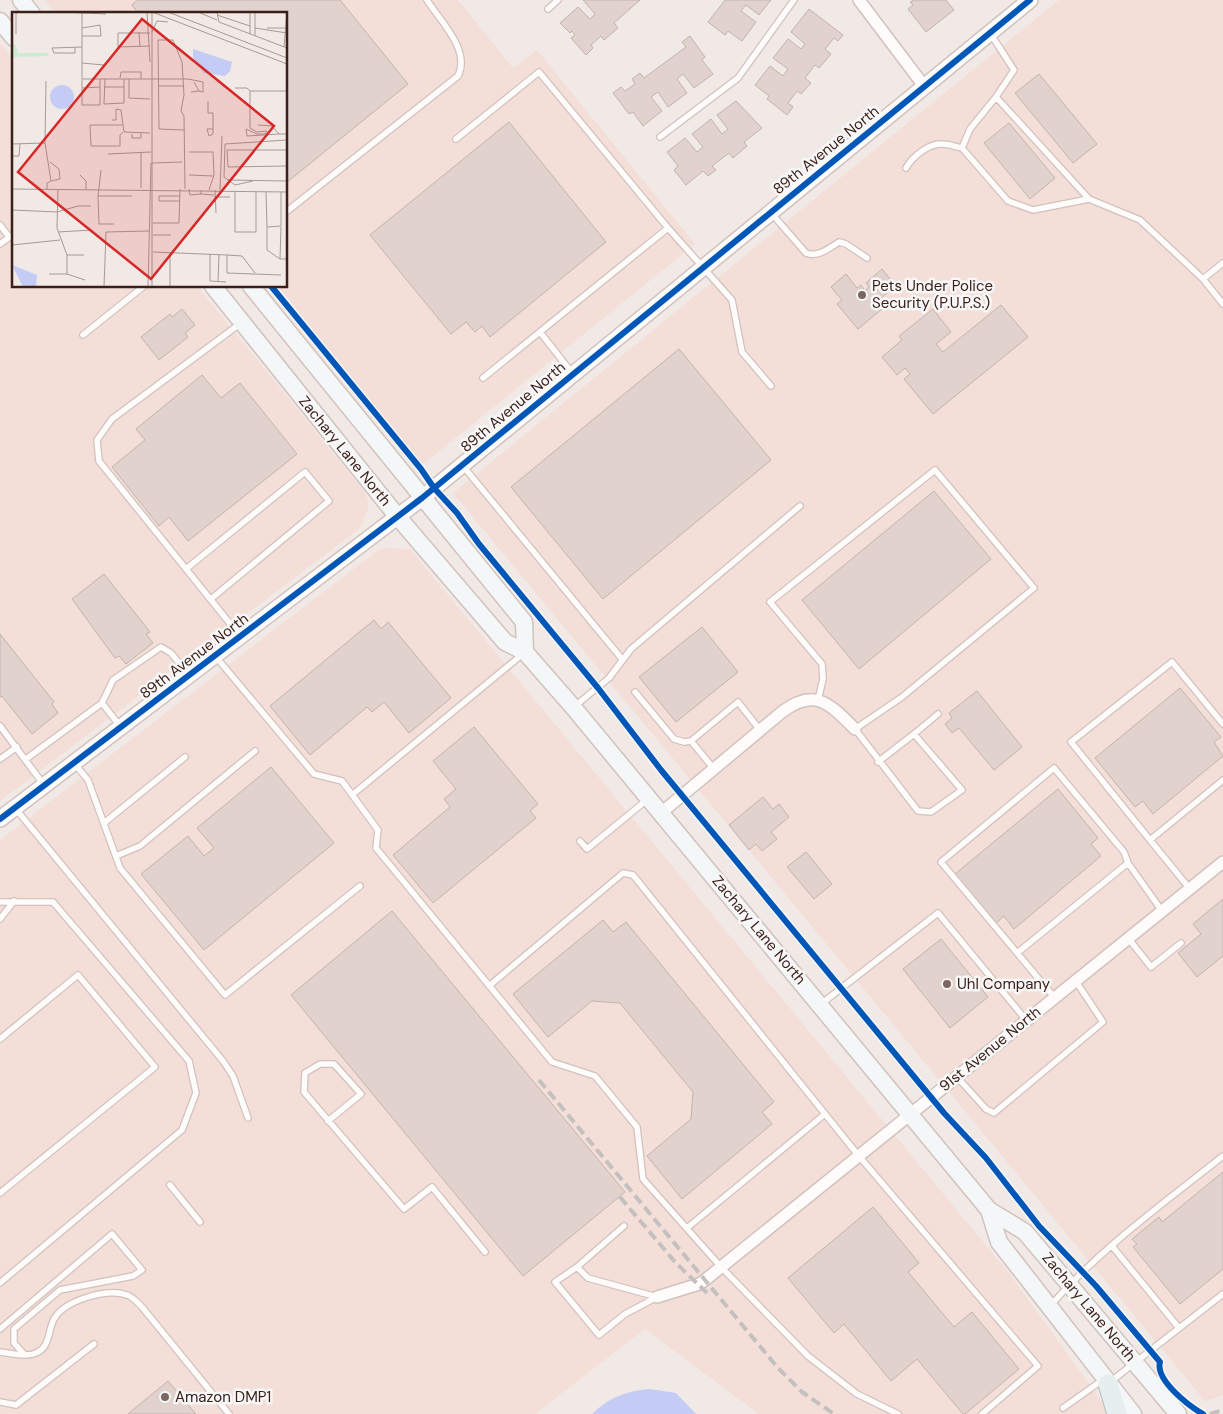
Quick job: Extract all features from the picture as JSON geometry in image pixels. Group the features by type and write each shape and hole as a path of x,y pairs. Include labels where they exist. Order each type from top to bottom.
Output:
{"highway":[{"path":"1106,1381 1117,1414"}],"main road":[{"path":"21,0 30,12"},
{"path":"0,21 12,36"},
{"name":"Zachary Lane North","path":"215,288 398,516 505,642 525,652 573,707 990,1210 1025,1232 1178,1414"},
{"name":"Zachary Lane North","path":"253,288 524,622 525,652"},
{"name":"Zachary Lane North","path":"990,1210 999,1242 1106,1381 1134,1414"}],"street":[{"path":"859,0 924,86"},
{"name":"89th Avenue North","path":"0,819 422,498 1030,0"},
{"path":"661,813 796,702 804,699 818,700 838,712 855,730"},
{"name":"91st Avenue North","path":"657,1297 699,1284 1223,862"}],"lane":[{"path":"288,210 458,76 462,67 461,53 427,0"},
{"path":"548,9 558,0"},
{"path":"660,137 738,78 794,0"},
{"path":"962,148 970,129 996,97 1014,70 990,33"},
{"path":"456,139 539,72 668,228 732,300 742,352 771,386"},
{"path":"996,97 1089,200 1140,220 1203,279 1223,304"},
{"path":"906,168 910,160 927,148 941,143 962,148 1008,201 1033,210 1089,200"},
{"path":"770,212 806,253 812,256 839,242 846,244 867,258"},
{"path":"0,225 12,235 0,244"},
{"path":"483,378 668,228"},
{"path":"1203,279 1223,263"},
{"path":"83,335 142,288"},
{"path":"240,636 99,461 96,440 112,419 242,322"},
{"path":"540,332 572,374"},
{"path":"462,465 622,659"},
{"path":"818,700 823,679 822,664 770,602 935,470 1034,588 902,697 855,730 918,811 931,812 962,790 914,734"},
{"path":"186,569 305,472 329,501 211,599"},
{"path":"573,707 609,678 631,649 800,506"},
{"path":"26,758 102,703 113,680 161,647 171,653 189,675"},
{"path":"352,795 525,652"},
{"path":"215,655 314,774 342,782 378,830 376,848 552,1062 595,1076 637,1127 643,1179 721,1267 808,1356 857,1394 898,1414"},
{"path":"1190,889 1071,742 1172,662 1223,724"},
{"path":"635,692 674,739 684,742 691,741 738,702 760,730"},
{"path":"102,703 121,727"},
{"path":"878,762 938,714"},
{"path":"0,726 26,758 44,785"},
{"path":"691,741 714,769"},
{"path":"0,759 17,747"},
{"path":"116,856 140,846 255,751"},
{"path":"104,823 185,757"},
{"path":"74,763 88,780 120,868 225,995 360,886"},
{"path":"1054,997 941,862 1054,768 1124,852 1128,862 1162,911"},
{"path":"1150,840 1223,780"},
{"path":"580,841 587,849 649,798"},
{"path":"15,808 223,1061 233,1076 248,1118"},
{"path":"1017,953 1128,862"},
{"path":"490,986 623,872 633,875 858,1155 1038,1366 982,1414"},
{"path":"0,919 14,901"},
{"path":"0,902 53,902 188,1061 196,1093 182,1130 0,1283"},
{"path":"821,1004 938,913 1026,1020"},
{"path":"1128,938 1151,967 1181,943"},
{"path":"0,1039 78,975 155,1067 0,1193"},
{"path":"957,1076 986,1109 994,1113 1103,1022 1075,980"},
{"path":"328,1121 361,1094 334,1064 320,1064 305,1073 304,1092 328,1121 404,1210 432,1187 485,1252"},
{"path":"687,1228 825,1114"},
{"path":"1050,1307 1070,1284 1112,1246 1223,1156"},
{"path":"170,1185 200,1222"},
{"path":"624,1226 577,1267 555,1282 599,1335 625,1314 657,1297"},
{"path":"0,1329 112,1234 142,1270 133,1276 60,1290 14,1329 14,1343 23,1353"},
{"path":"1112,1246 1179,1328"},
{"path":"577,1267 588,1278 657,1297"},
{"path":"0,1352 36,1354 44,1348 53,1320 70,1303 83,1298 112,1294 128,1295 142,1307 229,1414"},
{"path":"1062,1408 1106,1381 1223,1294"},
{"path":"0,1402 16,1405 94,1344"}],"shaded area":[{"path":"45,0 458,0 513,68 537,50 695,244 422,465 280,288 288,288 288,12 55,12"},
{"path":"1059,0 1223,0 1223,1395 1205,1401 453,493"},
{"path":"0,43 12,58 12,288 199,288 364,491 368,500 368,509 360,528 0,801"},
{"path":"381,548 410,549 1008,1272 1111,1414 759,1414 645,1329 535,1414 0,1414 0,840"}],"water":[{"path":"649,1389 676,1393 696,1414 592,1414 598,1408 618,1396"}],"building":[{"path":"137,0 340,0 408,84 288,181 288,12 137,12 132,5"},
{"path":"583,0 640,0 614,23 618,28 604,40 601,36 591,45 593,48 586,55 571,38 575,35 572,31 570,33 560,23 578,7 590,19 595,14"},
{"path":"725,0 771,0 759,15 746,5 741,11 756,22 742,41 728,31 725,35 708,22"},
{"path":"914,0 946,0 954,10 926,32 908,9 913,5 910,2"},
{"path":"809,9 843,35 838,41 834,38 825,49 831,54 819,68 815,65 805,78 811,83 801,94 797,91 788,103 793,107 787,115 767,99 769,96 755,85 770,66 783,76 788,69 773,58 788,39 801,49 805,44 791,32"},
{"path":"690,36 705,57 702,60 713,74 694,88 683,74 677,79 687,93 668,107 658,92 651,97 662,111 643,126 633,112 629,114 613,93 621,87 625,91 635,84 632,79 640,73 644,78 686,47 682,42"},
{"path":"1039,74 1097,144 1073,163 1015,93"},
{"path":"736,101 762,128 744,142 747,146 733,158 729,153 712,166 716,170 708,176 703,171 686,185 674,170 678,166 667,152 685,138 697,152 703,147 692,134 711,119 722,134 728,129 717,115"},
{"path":"509,122 606,242 490,337 482,326 475,332 466,322 451,334 370,235"},
{"path":"1009,123 1055,178 1030,199 984,143"},
{"name":"Pets Under Police Security (P.U.P.S.)","path":"882,269 896,286 876,302 882,309 858,329 837,304 842,300 831,287 846,274 857,288 861,285 865,291 869,287 866,283"},
{"path":"1001,305 1028,337 933,414 904,379 910,374 905,368 897,375 882,357 902,340 899,336 933,309 951,332 936,344 943,352"},
{"path":"182,309 195,325 185,333 188,337 159,360 141,337 170,314 172,317"},
{"path":"679,349 771,460 603,599 511,487"},
{"path":"202,375 221,398 240,383 297,454 188,541 169,517 159,526 112,467 145,440 136,429"},
{"path":"934,491 991,559 859,669 802,600"},
{"path":"104,574 150,632 146,634 153,643 126,664 119,656 115,658 72,599"},
{"path":"374,620 381,629 388,622 451,698 409,733 384,702 372,712 367,707 310,755 270,706"},
{"path":"702,627 738,672 676,722 639,677"},
{"path":"0,634 54,702 52,704 58,713 32,734 2,696 0,697"},
{"path":"1180,688 1221,737 1214,742 1223,756 1153,814 1143,801 1135,807 1095,758"},
{"path":"977,691 1022,747 994,770 959,728 952,733 945,724 952,718 949,713"},
{"path":"474,727 538,804 530,811 536,818 433,903 393,855 450,807 444,799 456,789 433,761"},
{"path":"271,767 334,843 204,950 141,874 188,836 204,856 214,848 197,828"},
{"path":"1058,789 1098,838 1091,844 1101,856 1014,929 1004,916 996,923 955,874"},
{"path":"763,797 773,809 779,804 789,817 771,832 777,839 762,851 756,844 749,850 729,825"},
{"path":"806,852 832,884 814,899 787,867"},
{"path":"1223,899 1223,956 1197,977 1178,953 1201,934 1193,924"},
{"path":"392,911 625,1192 523,1276 291,995"},
{"path":"603,920 613,932 626,922 774,1102 762,1112 772,1124 682,1199 647,1156 691,1119 693,1092 620,1003 592,1001 548,1037 513,994"},
{"name":"Uhl Company","path":"941,939 988,997 950,1028 903,969"},
{"path":"1223,1172 1223,1269 1180,1304 1133,1247 1137,1244 1132,1239 1159,1217 1162,1222"},
{"path":"873,1207 919,1263 908,1272 954,1327 972,1312 1019,1369 965,1414 963,1414 917,1359 891,1381 844,1324 834,1333 788,1278"},
{"name":"Amazon DMP1","path":"168,1381 196,1414 128,1414"}],"railway":[{"path":"539,1080 778,1368 802,1392 834,1414"},
{"path":"620,1197 675,1262 707,1293"},
{"path":"1210,1414 1223,1410"}],"cycle path":[{"path":"0,819 422,498 1030,0"},
{"path":"273,288 421,469 434,488 457,513 479,544 598,688 661,770 944,1113 986,1158 1039,1226 1096,1286 1160,1362 1163,1377 1174,1392 1203,1414"}],"place":[{"name":"Pets Under Police Security (P.U.P.S.)","path":"862,295"},
{"name":"Uhl Company","path":"947,984"},
{"name":"Amazon DMP1","path":"165,1397"}]}
